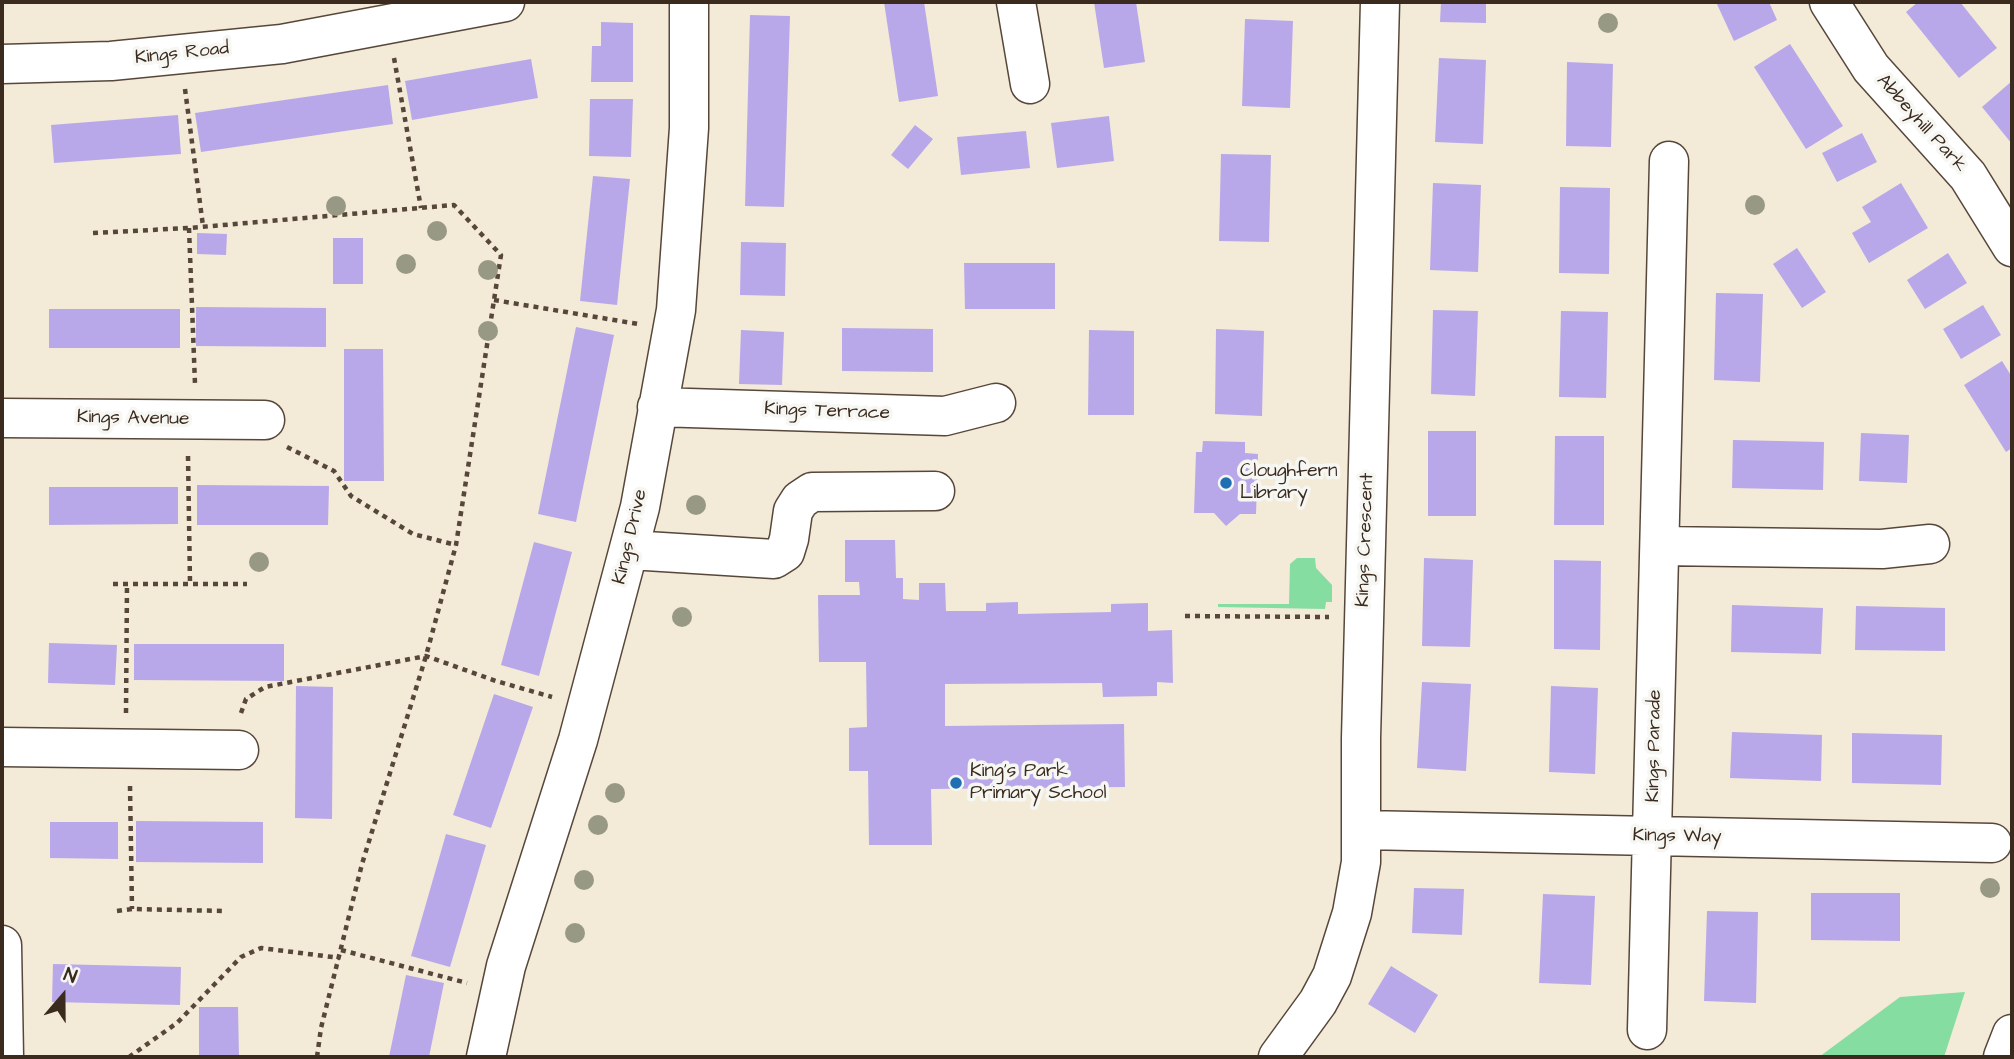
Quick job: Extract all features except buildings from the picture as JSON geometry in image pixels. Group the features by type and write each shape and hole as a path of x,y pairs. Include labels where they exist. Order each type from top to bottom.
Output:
{"street":[{"name":"Kings Road","path":"2,64 124,60 282,44 505,2"},
{"name":"Kings Drive","path":"486,1057 506,966 578,740 630,550 676,310 689,128 689,2"},
{"path":"1016,2 1030,84"},
{"name":"Kings Crescent","path":"1278,1057 1318,1002 1332,976 1352,913 1361,862 1361,725 1380,2"},
{"name":"Abbeyhill Park","path":"1829,2 1871,68 1968,176 2012,247"},
{"name":"Kings Parade","path":"1647,1030 1670,161"},
{"name":"Kings Terrace","path":"657,407 944,416 996,403"},
{"name":"Kings Avenue","path":"2,418 270,431"},
{"path":"630,550 774,559 785,552 793,511 800,500 812,492 935,491"},
{"path":"1660,546 1882,549 1930,544"},
{"path":"2,747 240,733"},
{"name":"Kings Way","path":"1363,830 1992,843"},
{"path":"2,945 4,1057"},
{"path":"2003,1057 2012,1034"}],"path":[{"path":"369,26 421,208"},
{"path":"184,78 203,227"},
{"path":"93,233 203,227 454,205 501,255 456,545 426,656 362,864 321,1028 317,1057"},
{"path":"189,228 195,388"},
{"path":"494,300 649,326"},
{"path":"270,431 334,471 351,496 413,534 456,545"},
{"path":"188,448 190,583"},
{"path":"113,584 247,584"},
{"path":"126,716 127,584"},
{"path":"1185,616 1337,617"},
{"path":"240,733 246,699 265,687 426,656 496,681 555,698"},
{"path":"130,785 131,909"},
{"path":"117,911 226,911"},
{"path":"129,1057 177,1023 241,957 261,948 340,958"},
{"path":"341,950 478,986"}],"green space":[{"path":"1297,558 1315,558 1316,568 1332,585 1332,602 1326,602 1325,609 1218,607 1218,604 1289,604 1290,564"},
{"path":"1965,992 1944,1057 1819,1057 1900,997"}],"place":[{"name":"Cloughfern Library","path":"1226,483"},
{"name":"King's Park Primary School","path":"956,783"}]}
